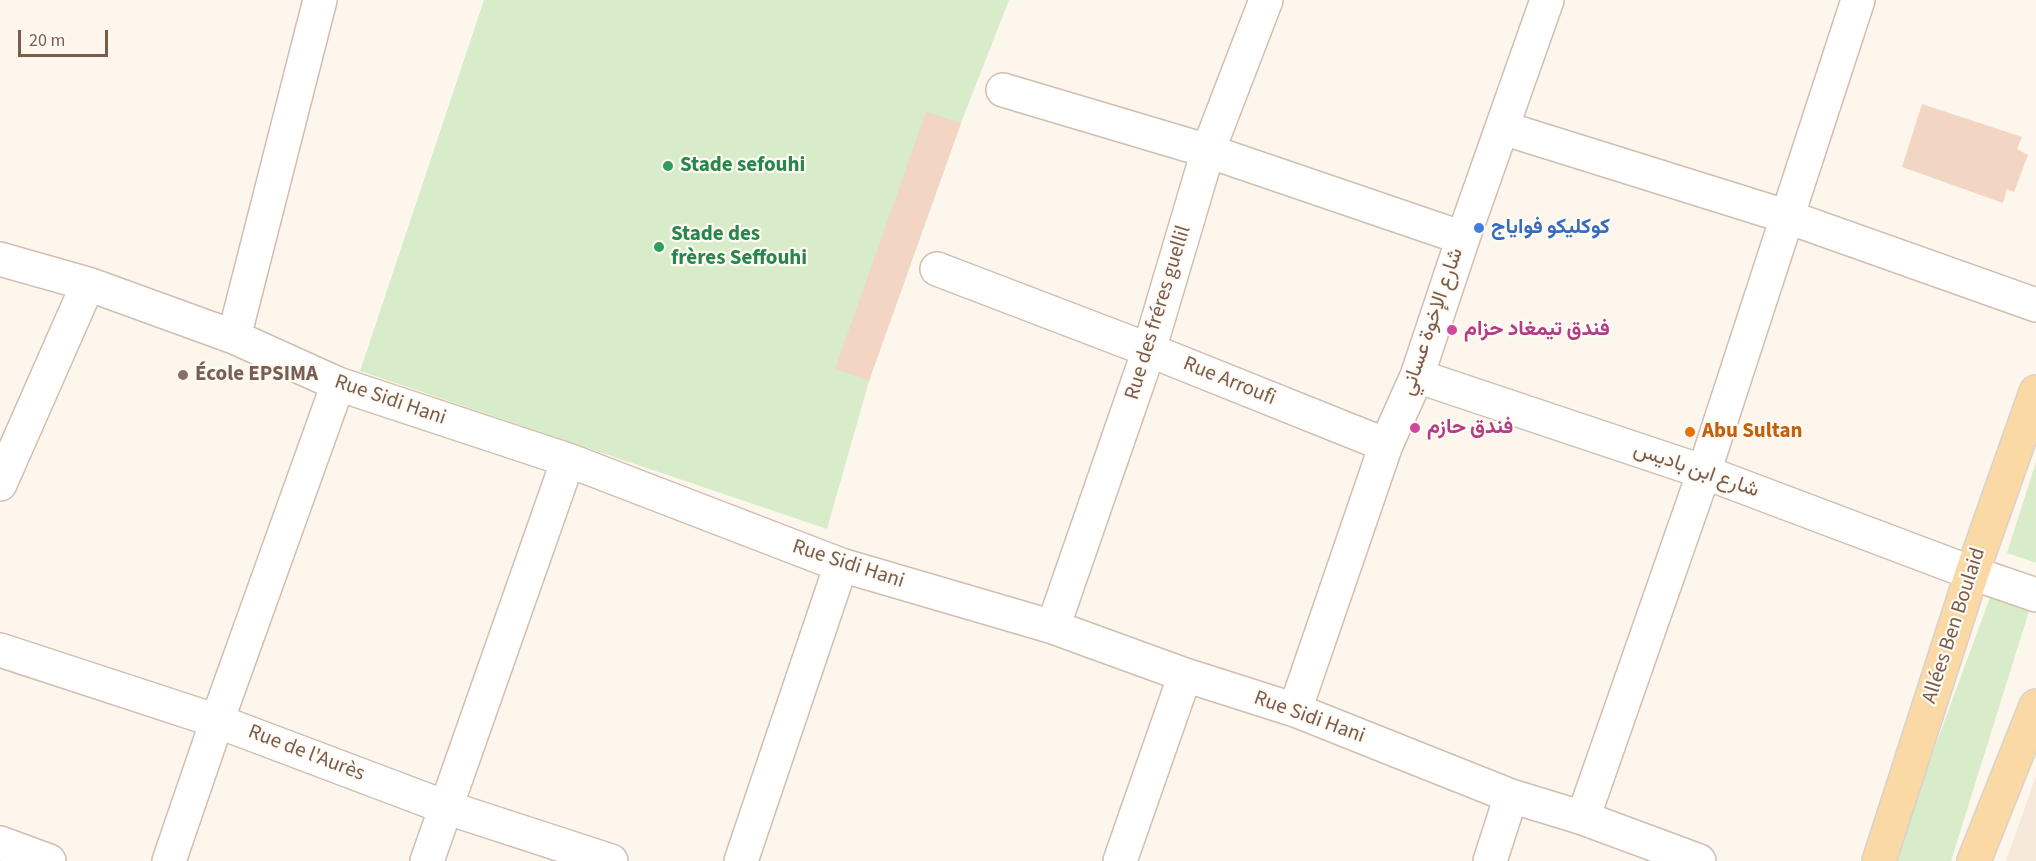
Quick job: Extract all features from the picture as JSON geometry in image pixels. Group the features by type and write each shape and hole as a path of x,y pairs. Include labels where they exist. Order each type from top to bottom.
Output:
{"main road":[{"name":"Allées Ben Boulaid","path":"1879,861 1972,573 2036,392"},
{"path":"1974,861 2036,706"}],"street":[{"path":"234,337 320,0"},
{"name":"Rue des fréres guellil","path":"1053,627 1149,350 1208,151 1266,0"},
{"name":"شارع الإخوة عساني","path":"1295,710 1386,445 1418,376 1463,238 1547,0"},
{"path":"1583,818 1704,472 1858,0"},
{"path":"1003,90 1208,151 1463,238"},
{"path":"1503,128 1788,217 2036,305"},
{"name":"Rue Sidi Hani","path":"0,260 88,284 234,337 338,384 568,460 841,565 1053,627 1185,675 1295,710 1511,796 1583,818 1699,861"},
{"name":"Rue Arroufi","path":"937,269 1149,350 1386,445"},
{"path":"0,484 88,284"},
{"name":"شارع ابن باديس","path":"1418,376 1704,472 2036,595"},
{"path":"169,861 338,384"},
{"path":"427,861 568,460"},
{"path":"741,861 841,565"},
{"name":"Rue de l'Aurès","path":"0,650 217,721 445,807 611,861"},
{"path":"1120,861 1185,675"},
{"path":"1490,861 1511,796"},
{"path":"0,843 49,861"}],"shaded area":[{"path":"2036,776 2036,861 2006,861"}],"green space":[{"name":"Stade des frères Seffouhi","path":"484,0 1009,0 961,123 869,381 827,529 360,371"},
{"path":"2036,462 2036,563 2007,553"},
{"path":"1992,592 2030,608 1951,861 1893,861"}],"building":[{"path":"1922,104 2022,137 2017,149 2028,155 2014,192 2007,189 2003,203 1902,167"},
{"path":"926,112 961,123 869,381 835,369"}],"place":[{"name":"Stade sefouhi","path":"668,166"},
{"name":"كوكليكو فواياج","path":"1479,228"},
{"name":"Stade des frères Seffouhi","path":"659,247"},
{"name":"فندق تيمغاد حزام","path":"1452,330"},
{"name":"École EPSIMA","path":"183,375"},
{"name":"فندق حازم","path":"1415,428"},
{"name":"Abu Sultan","path":"1690,432"}]}
